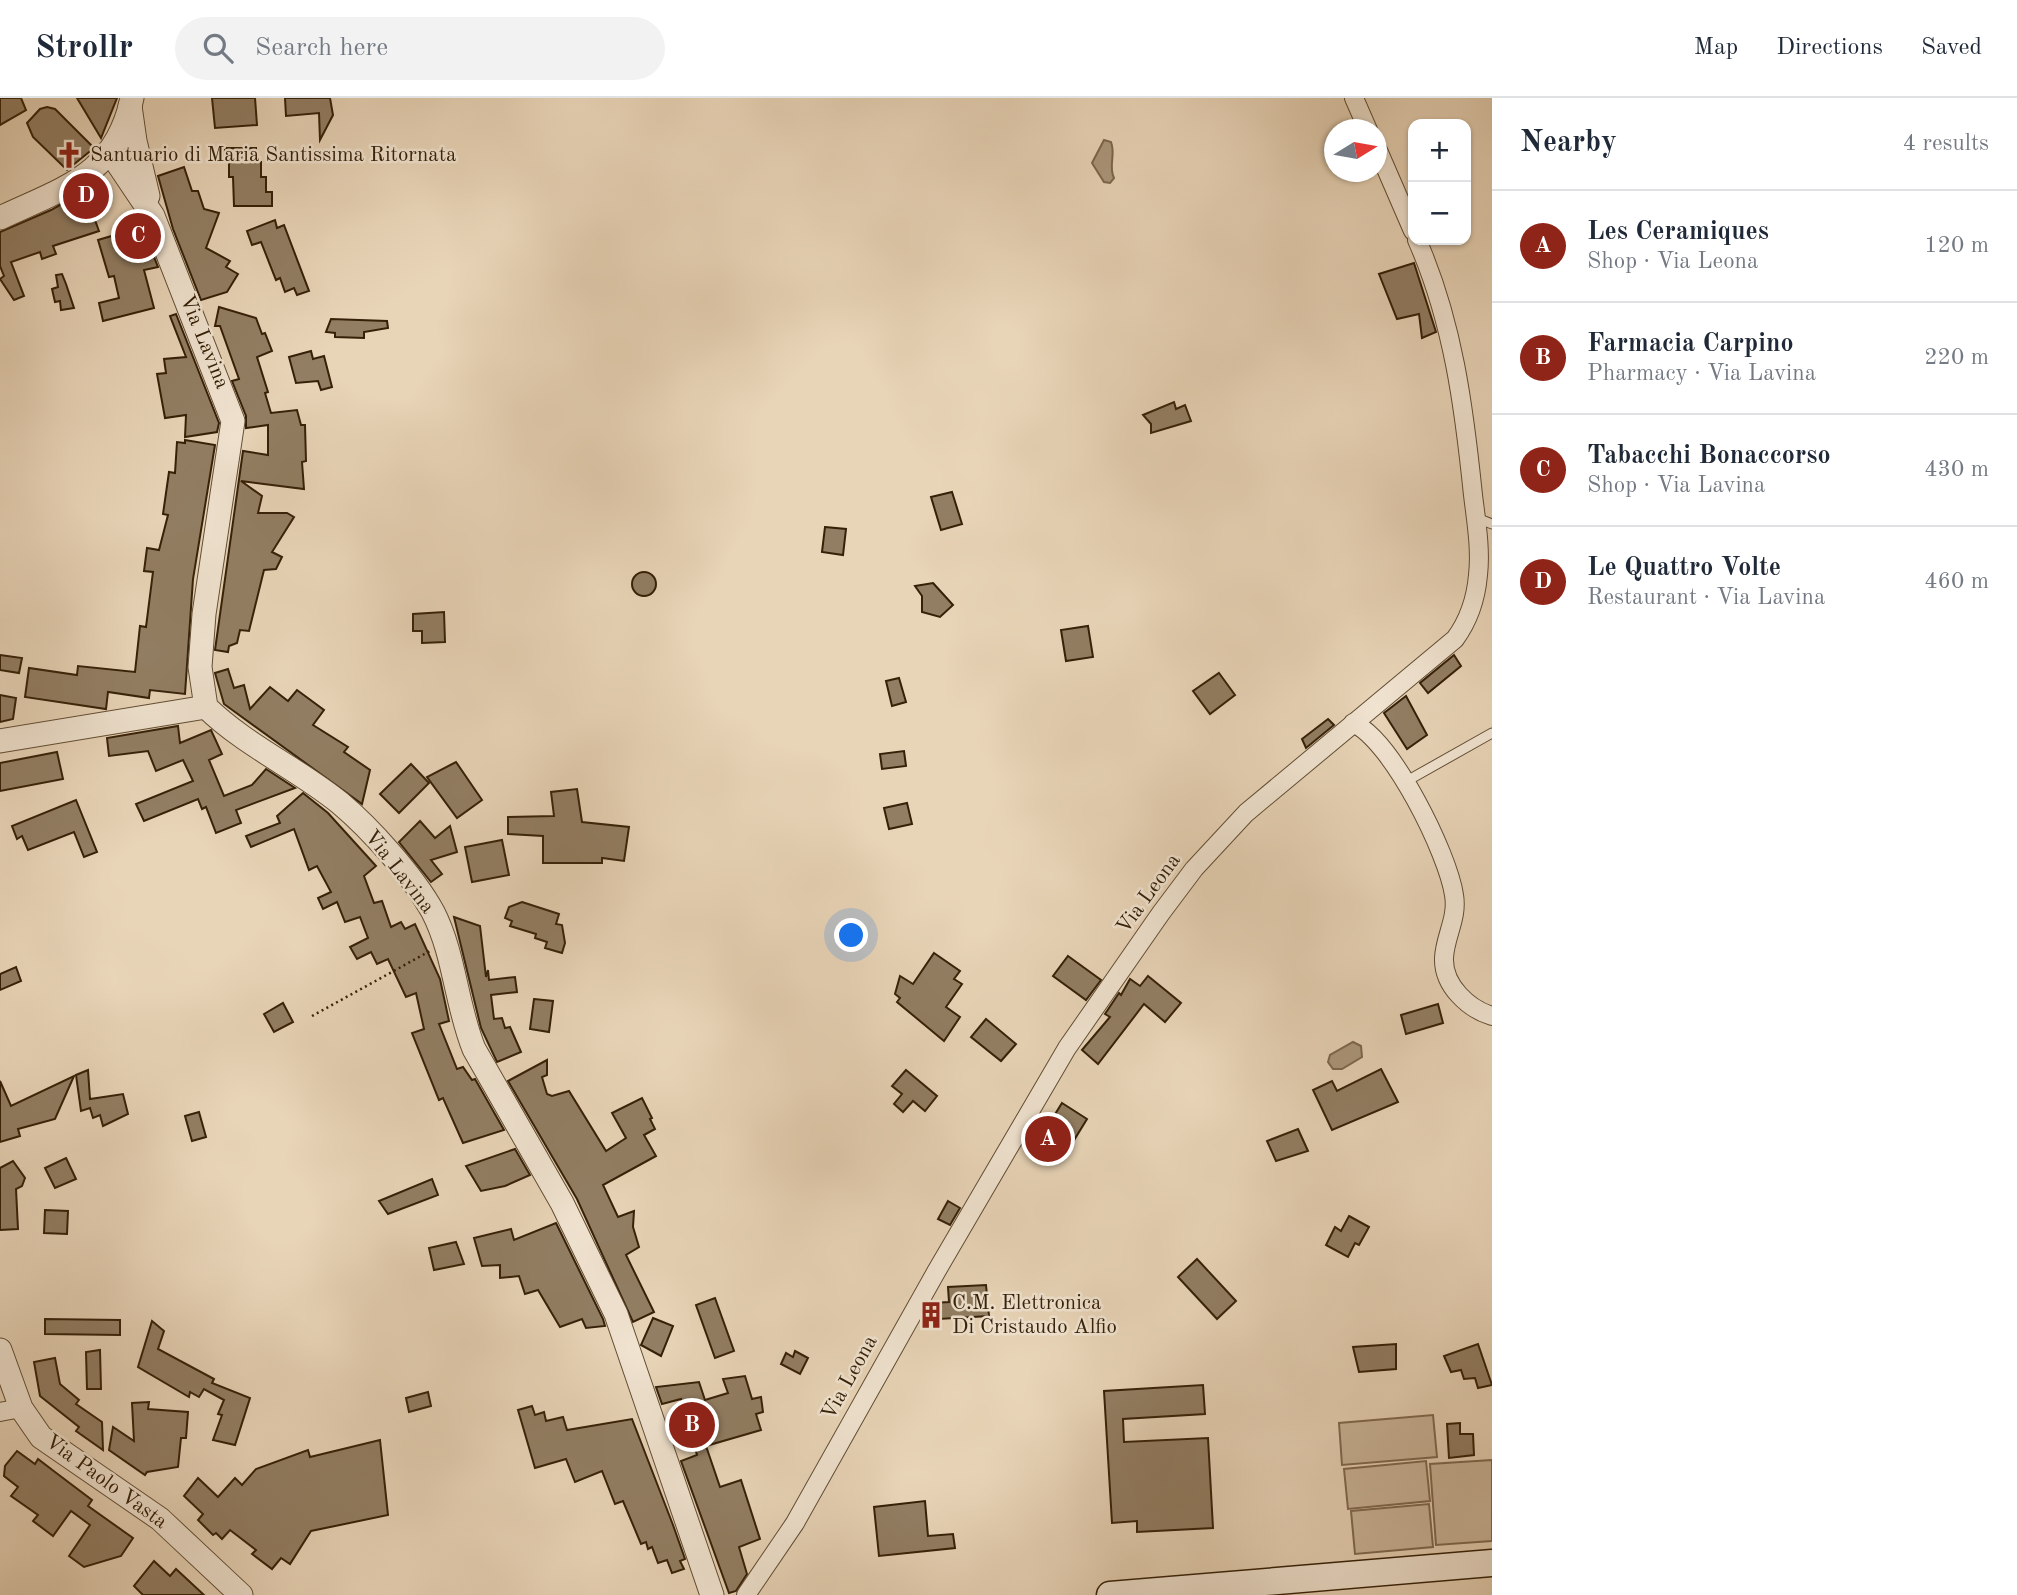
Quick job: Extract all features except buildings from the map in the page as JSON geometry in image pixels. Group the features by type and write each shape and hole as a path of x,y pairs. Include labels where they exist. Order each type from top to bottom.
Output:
{"main road":[{"path":"1110,1595 1492,1563"}],"street":[{"path":"1354,98 1363,119"},
{"name":"Via Lavina","path":"0,218 94,171 110,152 131,102"},
{"name":"Via Lavina","path":"131,102 135,141 152,216 230,407 233,421 204,614 200,667 206,707 256,747 339,802 365,826 432,911 445,943 463,1023 474,1049 562,1203 616,1314 712,1595"},
{"name":"Via Lavina","path":"110,152 152,216"},
{"path":"1387,171 1408,219"},
{"name":"Via Leona","path":"746,1595 795,1523 936,1272 1067,1048 1161,913 1194,869 1246,813 1455,639 1464,627 1471,611 1479,573 1484,520 1453,348 1437,293 1419,245"},
{"path":"0,741 206,707"},
{"path":"1353,723 1383,746 1437,845 1454,895 1455,915 1444,961 1461,1000 1492,1016"},
{"name":"Via Paolo Vasta","path":"0,1350 11,1410 41,1437 160,1519 242,1595"},
{"path":"701,1595 702,1568"}],"lane":[{"path":"1405,782 1492,733"}],"path":[{"path":"312,1016 415,960"}],"shaded area":[{"path":"1104,140 1111,142 1113,151 1114,178 1110,183 1104,182 1092,163"},
{"path":"1353,1042 1361,1046 1362,1057 1342,1069 1333,1069 1328,1062 1330,1055"},
{"path":"1433,1415 1437,1457 1342,1465 1339,1423"},
{"path":"1492,1460 1492,1541 1436,1545 1430,1464"},
{"path":"1426,1461 1430,1501 1348,1509 1344,1469"},
{"path":"1429,1504 1433,1547 1355,1554 1351,1511"}],"place":[{"name":"Santuario di Maria Santissima Ritornata","path":"69,155"},
{"name":"Le Quattro Volte","path":"86,196"},
{"name":"Tabacchi Bonaccorso","path":"138,236"},
{"name":"Les Ceramiques","path":"1048,1139"},
{"name":"C.M. Elettronica Di Cristaudo Alfio","path":"931,1315"},
{"name":"Farmacia Carpino","path":"692,1425"}]}
